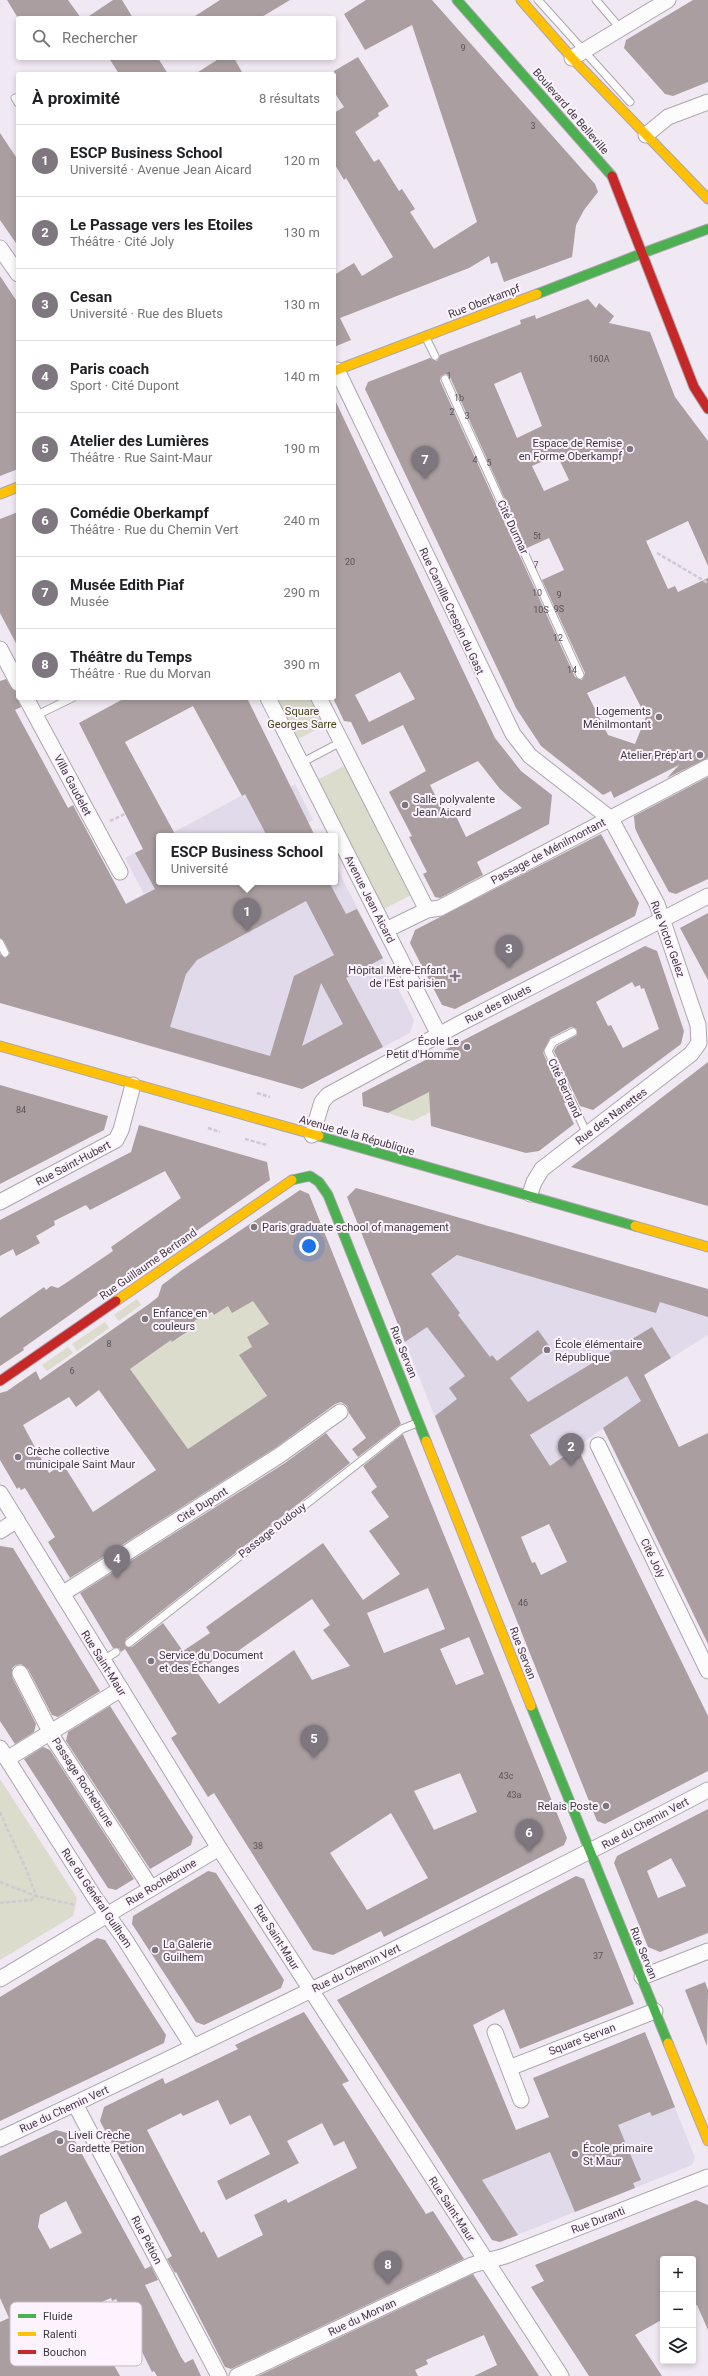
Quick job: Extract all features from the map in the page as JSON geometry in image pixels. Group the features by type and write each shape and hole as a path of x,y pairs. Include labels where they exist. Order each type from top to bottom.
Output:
{"street":[{"name":"Boulevard de Belleville","path":"457,0 613,177 694,387 708,409"},
{"path":"521,0 578,54 708,200"},
{"path":"578,54 668,0"},
{"path":"645,130 668,117 708,102"},
{"name":"Rue Oberkampf","path":"336,370 708,229"},
{"path":"0,248 16,271"},
{"name":"Rue Camille Crespin du Gast","path":"336,370 512,734 530,756 611,818"},
{"path":"0,494 16,488"},
{"path":"0,649 16,679"},
{"name":"Villa Gaudelet","path":"27,700 120,872"},
{"name":"Avenue Jean Aicard","path":"269,700 337,833"},
{"path":"320,700 427,910"},
{"name":"Passage de Ménilmontant","path":"386,930 427,910 440,908 708,767"},
{"name":"Rue Victor Gelez","path":"611,818 657,904 698,1025 699,1043"},
{"name":"Avenue Jean Aicard","path":"338,836 439,1035"},
{"name":"Rue des Bluets","path":"312,1135 322,1102 328,1095 439,1035 708,896"},
{"name":"Rue des Nanettes","path":"530,1194 534,1182 542,1169 692,1054 699,1043"},
{"name":"Avenue de la République","path":"0,1046 312,1135 530,1194 708,1247"},
{"name":"Rue Saint-Hubert","path":"0,1202 116,1140 121,1130 133,1085"},
{"name":"Rue Guillaume Bertrand","path":"0,1381 285,1184 301,1174 313,1176"},
{"name":"Rue Servan","path":"313,1176 321,1184 328,1195 589,1852 642,1977 708,2142"},
{"name":"Cité Dupont","path":"62,1594 273,1459 340,1412"},
{"name":"Cité Joly","path":"598,1445 708,1671"},
{"name":"Rue Saint-Maur","path":"0,1494 219,1848 561,2376"},
{"path":"0,1532 17,1520"},
{"name":"Passage Rochebrune","path":"20,1673 51,1732 151,1888"},
{"path":"4,1753 51,1732 121,1689"},
{"name":"Rue du Général Guilhem","path":"4,1753 107,1915 124,1938 194,2047"},
{"name":"Rue du Chemin Vert","path":"0,2139 194,2047 589,1852 708,1790"},
{"name":"Rue Rochebrune","path":"0,1979 219,1848"},
{"path":"642,1977 708,1951"},
{"name":"Square Servan","path":"509,2068 655,2011"},
{"path":"495,2032 521,2100"},
{"name":"Rue Pétion","path":"75,2104 219,2376"},
{"name":"Rue Duranti","path":"487,2261 505,2256 708,2177"},
{"name":"Rue du Morvan","path":"237,2376 472,2265 487,2261"}],"lane":[{"path":"538,0 578,54 634,107"},
{"path":"596,0 620,28"},
{"path":"426,336 435,356"},
{"name":"Cité Durmar","path":"445,379 580,675"},
{"path":"35,716 68,700"},
{"path":"301,763 341,742"},
{"path":"0,943 5,953"},
{"name":"Cité Bertrand","path":"573,1032 553,1042 548,1051 587,1134"},
{"name":"Passage Dudouy","path":"129,1643 402,1429 419,1422"},
{"path":"102,1661 116,1652"}],"path":[{"path":"656,553 708,583"},
{"path":"110,821 125,814"},
{"path":"257,1093 270,1096"},
{"path":"208,1128 220,1132"},
{"path":"245,1139 267,1145"},
{"path":"0,1812 14,1846 29,1873 36,1896"},
{"path":"0,1882 36,1896 75,1905"},
{"path":"0,1903 31,1900 36,1896"}],"shaded area":[{"path":"283,773 290,787 295,784 313,820 308,823 313,833 173,833"},
{"path":"156,842 156,885 338,885 338,870 414,1020 410,1033 302,1089 138,1043 126,903 144,894 125,858"},
{"name":"École élémentaire République","path":"494,1227 708,1289 708,1335 644,1375 653,1393 550,1466 518,1414 505,1410 442,1435 391,1306"},
{"name":"École primaire St Maur","path":"661,2072 695,2158 692,2165 500,2242 492,2240 441,2161"}],"green space":[{"name":"Square Georges Sarre","path":"274,700 314,700 326,725 294,741"},
{"path":"346,765 411,895 380,911 315,781"},
{"path":"549,1037 544,1047 544,1058 529,1061 413,1121 388,1113 519,1044"},
{"path":"137,1299 141,1305 119,1321 114,1315"},
{"path":"253,1300 269,1324 247,1337 252,1347 240,1355 267,1397 188,1449 130,1369 171,1340 172,1342 183,1336 201,1317 209,1314 214,1315 228,1306"},
{"path":"105,1322 109,1328 77,1351 72,1344"},
{"path":"68,1347 73,1353 47,1371 42,1365"},
{"path":"0,1779 77,1898 73,1916 0,1960"}],"building":[{"path":"7,0 68,0 80,16 17,16"},
{"path":"113,0 122,0 132,16 89,16"},
{"path":"220,0 290,0 263,16 195,16"},
{"path":"366,0 432,0 595,184 598,192 584,210 576,225 572,257 504,282 497,262 491,264 489,256 469,268 340,318 351,340 336,346 336,274 354,263 362,276 393,257 346,178 344,180 336,166 336,112 344,107 336,95 336,72 334,71 358,57 389,106 378,113 379,116 355,132 374,162 379,159 399,191 402,189 415,209 410,212 434,249 477,222 412,25 365,50 344,14"},
{"path":"693,0 708,0 708,82 673,96 665,94 624,48 626,40"},
{"path":"110,60 159,60 167,72 118,72"},
{"path":"217,60 235,60 242,72 198,72"},
{"path":"0,133 16,157 16,243 0,220"},
{"path":"0,276 16,300 16,470 0,476"},
{"path":"588,299 596,308 599,303 614,316 609,323 650,332 675,397 708,441 708,566 688,521 646,541 668,589 675,586 678,592 708,578 708,758 667,778 679,765 614,798 611,791 603,795 541,746 516,708 365,389 368,382 430,358 437,361 440,355 521,324 520,320 535,315 536,319","holes":["521,372 542,426 517,438 494,384","446,374 450,377 527,548 549,538 564,570 542,580 585,673 582,680 575,677 440,381 441,376","557,455 569,480 544,491 532,466","625,676 646,717 635,744 608,735 587,693"]},
{"path":"336,402 495,738 521,771 552,795 549,824 477,862 483,875 440,898 435,897 423,874 427,872 409,837 412,836 389,792 426,771 403,725 362,745 351,722 344,721 334,700 336,700","holes":["400,672 415,699 369,722 355,695","478,761 500,789 522,808 466,837 455,814 447,819 430,785"]},
{"path":"16,513 16,643 0,613 0,519"},
{"path":"6,679 13,690 16,691 16,700 18,700 21,707 15,710 68,808 73,805 126,904 155,889 135,853 143,849 79,723 121,700 248,700 314,833 265,833 245,794 242,796 193,706 125,742 174,833 156,833 156,885 331,885 346,914 357,909 383,958 346,978 383,1047 302,1089 0,1003 0,954 5,958 10,953 4,941 0,938 0,681","holes":["306,901 334,955 294,976 270,1056 170,1027 186,974 197,960","321,983 343,1024 302,1046"]},
{"path":"708,777 708,879 676,894 669,892 640,839 635,828 634,816"},
{"path":"601,834 639,903 635,916 455,1009 442,1005 410,943 415,930"},
{"path":"708,913 708,980 680,928"},
{"path":"645,946 657,951 684,1031 681,1044 593,1110 580,1106 554,1051 557,1046 577,1035 577,1029 571,1027 550,1038 543,1053 567,1103 564,1103 574,1124 539,1151 526,1153 431,1126 429,1092 388,1113 363,1106 362,1093","holes":["632,982 635,987 640,985 641,989 644,988 659,1029 623,1048 611,1025 608,1026 596,1002"]},
{"path":"708,1062 708,1206 571,1167 608,1139"},
{"path":"0,1085 108,1116 104,1130 0,1184"},
{"path":"139,1125 267,1162 270,1180 192,1234 193,1228 23,1348 24,1350 0,1366 0,1318 44,1287 46,1290 51,1286 58,1288 66,1283 113,1251 111,1247 181,1198 165,1171 90,1210 86,1205 54,1221 55,1225 36,1236 40,1243 16,1256 13,1249 0,1256 0,1220 131,1152"},
{"path":"356,1188 708,1289 708,1317 660,1302 656,1313 457,1255 431,1274 460,1313 458,1315 490,1357 492,1355 497,1361 538,1330 550,1347 510,1378 528,1402 652,1327 671,1358 644,1375 679,1447 708,1433 708,1644 603,1428 641,1401 627,1376 530,1435 550,1466 577,1447 708,1716 708,1771 605,1824 597,1821 435,1416 457,1399 449,1388 465,1376 427,1327 405,1342 347,1197","holes":["549,1524 567,1562 541,1575 535,1562 532,1563 521,1537"]},
{"path":"300,1190 309,1194 401,1424 358,1457 352,1449 366,1438 349,1413 347,1406 341,1402 335,1404 275,1448 70,1578 48,1542 55,1537 25,1488 21,1490 19,1487 17,1489 0,1460 0,1393 7,1391 36,1371 40,1380 149,1304 158,1297 162,1285","holes":["253,1301 269,1324 247,1337 252,1347 239,1355 267,1396 188,1449 130,1369 171,1340 172,1342 187,1332 187,1328 196,1320 212,1312 214,1315 228,1306 232,1313","99,1390 156,1470 93,1512 63,1464 49,1473 23,1425 69,1397 76,1407"]},
{"path":"326,1433 350,1463 126,1639 125,1646 132,1647 163,1623 183,1651 210,1633 206,1627 323,1543 363,1600 400,1574 369,1531 389,1517 371,1492 377,1487 363,1466 403,1434 567,1838 564,1845 384,1937 381,1931 333,1955 313,1950 214,1793 208,1797 171,1738 177,1734 125,1649 121,1652 119,1648 113,1648 80,1593 285,1463","holes":["428,1588 445,1629 384,1653 367,1613","312,1599 330,1625 323,1630 350,1666 312,1680 294,1650 219,1704 197,1672 224,1653 228,1658","469,1637 484,1674 456,1685 440,1649","460,1773 477,1812 434,1830 414,1791","391,1813 428,1878 367,1910 330,1853"]},
{"path":"0,1546 13,1548 100,1691 58,1717 52,1715 28,1669 21,1664 16,1665 12,1668 12,1677 36,1724 34,1732 15,1744 0,1721"},
{"path":"110,1706 193,1837 191,1845 150,1869 66,1741 68,1732"},
{"path":"43,1747 50,1750 134,1879 116,1890 108,1888 24,1759"},
{"path":"708,1809 708,1933 660,1952 648,1947 614,1863 617,1856","holes":["671,1858 686,1886 658,1898 647,1871"]},
{"path":"208,1871 216,1873 284,1980 281,1988 204,2025 196,2022 132,1924 133,1916"},
{"path":"576,1876 584,1879 634,2004 520,2049 504,2009 473,2025 516,2130 549,2117 533,2078 645,2032 675,2107 652,2116 650,2112 618,2125 641,2180 633,2183 635,2188 575,2212 550,2152 482,2180 518,2235 500,2242 492,2240 337,2000"},
{"path":"97,1938 105,1940 166,2035 164,2043 0,2121 0,1997"},
{"path":"705,1982 708,1990 707,2046 685,1990"},
{"path":"304,2012 349,2081 342,2084 426,2214 433,2211 464,2259 231,2369 225,2367 176,2272 175,2273 167,2259 172,2256 100,2121 104,2107 163,2078 165,2084 238,2049 235,2045","holes":["218,2100 230,2125 250,2115 270,2154 217,2181 226,2200 299,2163 287,2141 322,2123 334,2146 344,2141 357,2168 288,2203 286,2199 254,2215 263,2235 218,2258 204,2231 201,2233 147,2130 181,2113 183,2116"]},
{"path":"56,2130 71,2134 145,2269 151,2266 158,2280 145,2285 181,2357 185,2363 193,2359 201,2376 157,2376 154,2371 152,2372 142,2352 142,2302 117,2302 116,2299 112,2301 111,2298 102,2302 10,2302 10,2366 114,2366 120,2376 0,2376 0,2322 9,2318 0,2298 0,2156","holes":["66,2201 82,2233 50,2249 38,2227 40,2215"]},
{"path":"696,2200 708,2205 708,2330 696,2306 696,2256 660,2256 660,2321 635,2335 662,2376 589,2376 531,2287 544,2281 535,2265"},
{"path":"473,2274 539,2376 474,2376 497,2365 484,2335 426,2360 428,2364 415,2370 418,2376 258,2376"}],"traffic: fast":[{"path":"457,0 612,176"},
{"path":"643,253 708,229"},
{"path":"537,294 643,253"},
{"path":"319,1136 635,1226"},
{"path":"292,1180 310,1176 319,1182 328,1195 426,1441"},
{"path":"531,1706 668,2043"}],"traffic: slow":[{"path":"521,0 572,58 708,199"},
{"path":"336,370 537,294"},
{"path":"0,494 16,488"},
{"path":"0,1046 319,1136"},
{"path":"116,1301 292,1180"},
{"path":"635,1226 708,1247"},
{"path":"426,1441 531,1706"},
{"path":"668,2043 708,2141"}],"traffic: jam":[{"path":"612,176 694,387 708,409"},
{"path":"0,1381 116,1301"}],"place":[{"name":"Espace de Remise en Forme Oberkampf","path":"630,449"},
{"name":"Musée Edith Piaf","path":"425,479"},
{"name":"Logements Ménilmontant","path":"659,717"},
{"name":"Atelier Prép'art","path":"700,755"},
{"name":"Salle polyvalente Jean Aicard","path":"405,805"},
{"name":"ESCP Business School","path":"247,931"},
{"name":"Cesan","path":"509,968"},
{"name":"Hôpital Mère-Enfant de l'Est parisien","path":"455,976"},
{"name":"École Le Petit d'Homme","path":"467,1047"},
{"name":"Paris graduate school of management","path":"254,1227"},
{"name":"Enfance en couleurs","path":"145,1319"},
{"name":"École élémentaire République","path":"547,1350"},
{"name":"Crèche collective municipale Saint Maur","path":"18,1457"},
{"name":"Le Passage vers les Etoiles","path":"571,1466"},
{"name":"Paris coach","path":"117,1578"},
{"name":"Service du Document et des Échanges","path":"151,1661"},
{"name":"Atelier des Lumières","path":"314,1758"},
{"name":"Relais Poste","path":"606,1806"},
{"name":"Comédie Oberkampf","path":"529,1852"},
{"name":"La Galerie Guilhem","path":"155,1950"},
{"name":"Liveli Crèche Gardette Petion","path":"60,2141"},
{"name":"École primaire St Maur","path":"575,2154"},
{"name":"Théâtre du Temps","path":"388,2284"}]}
